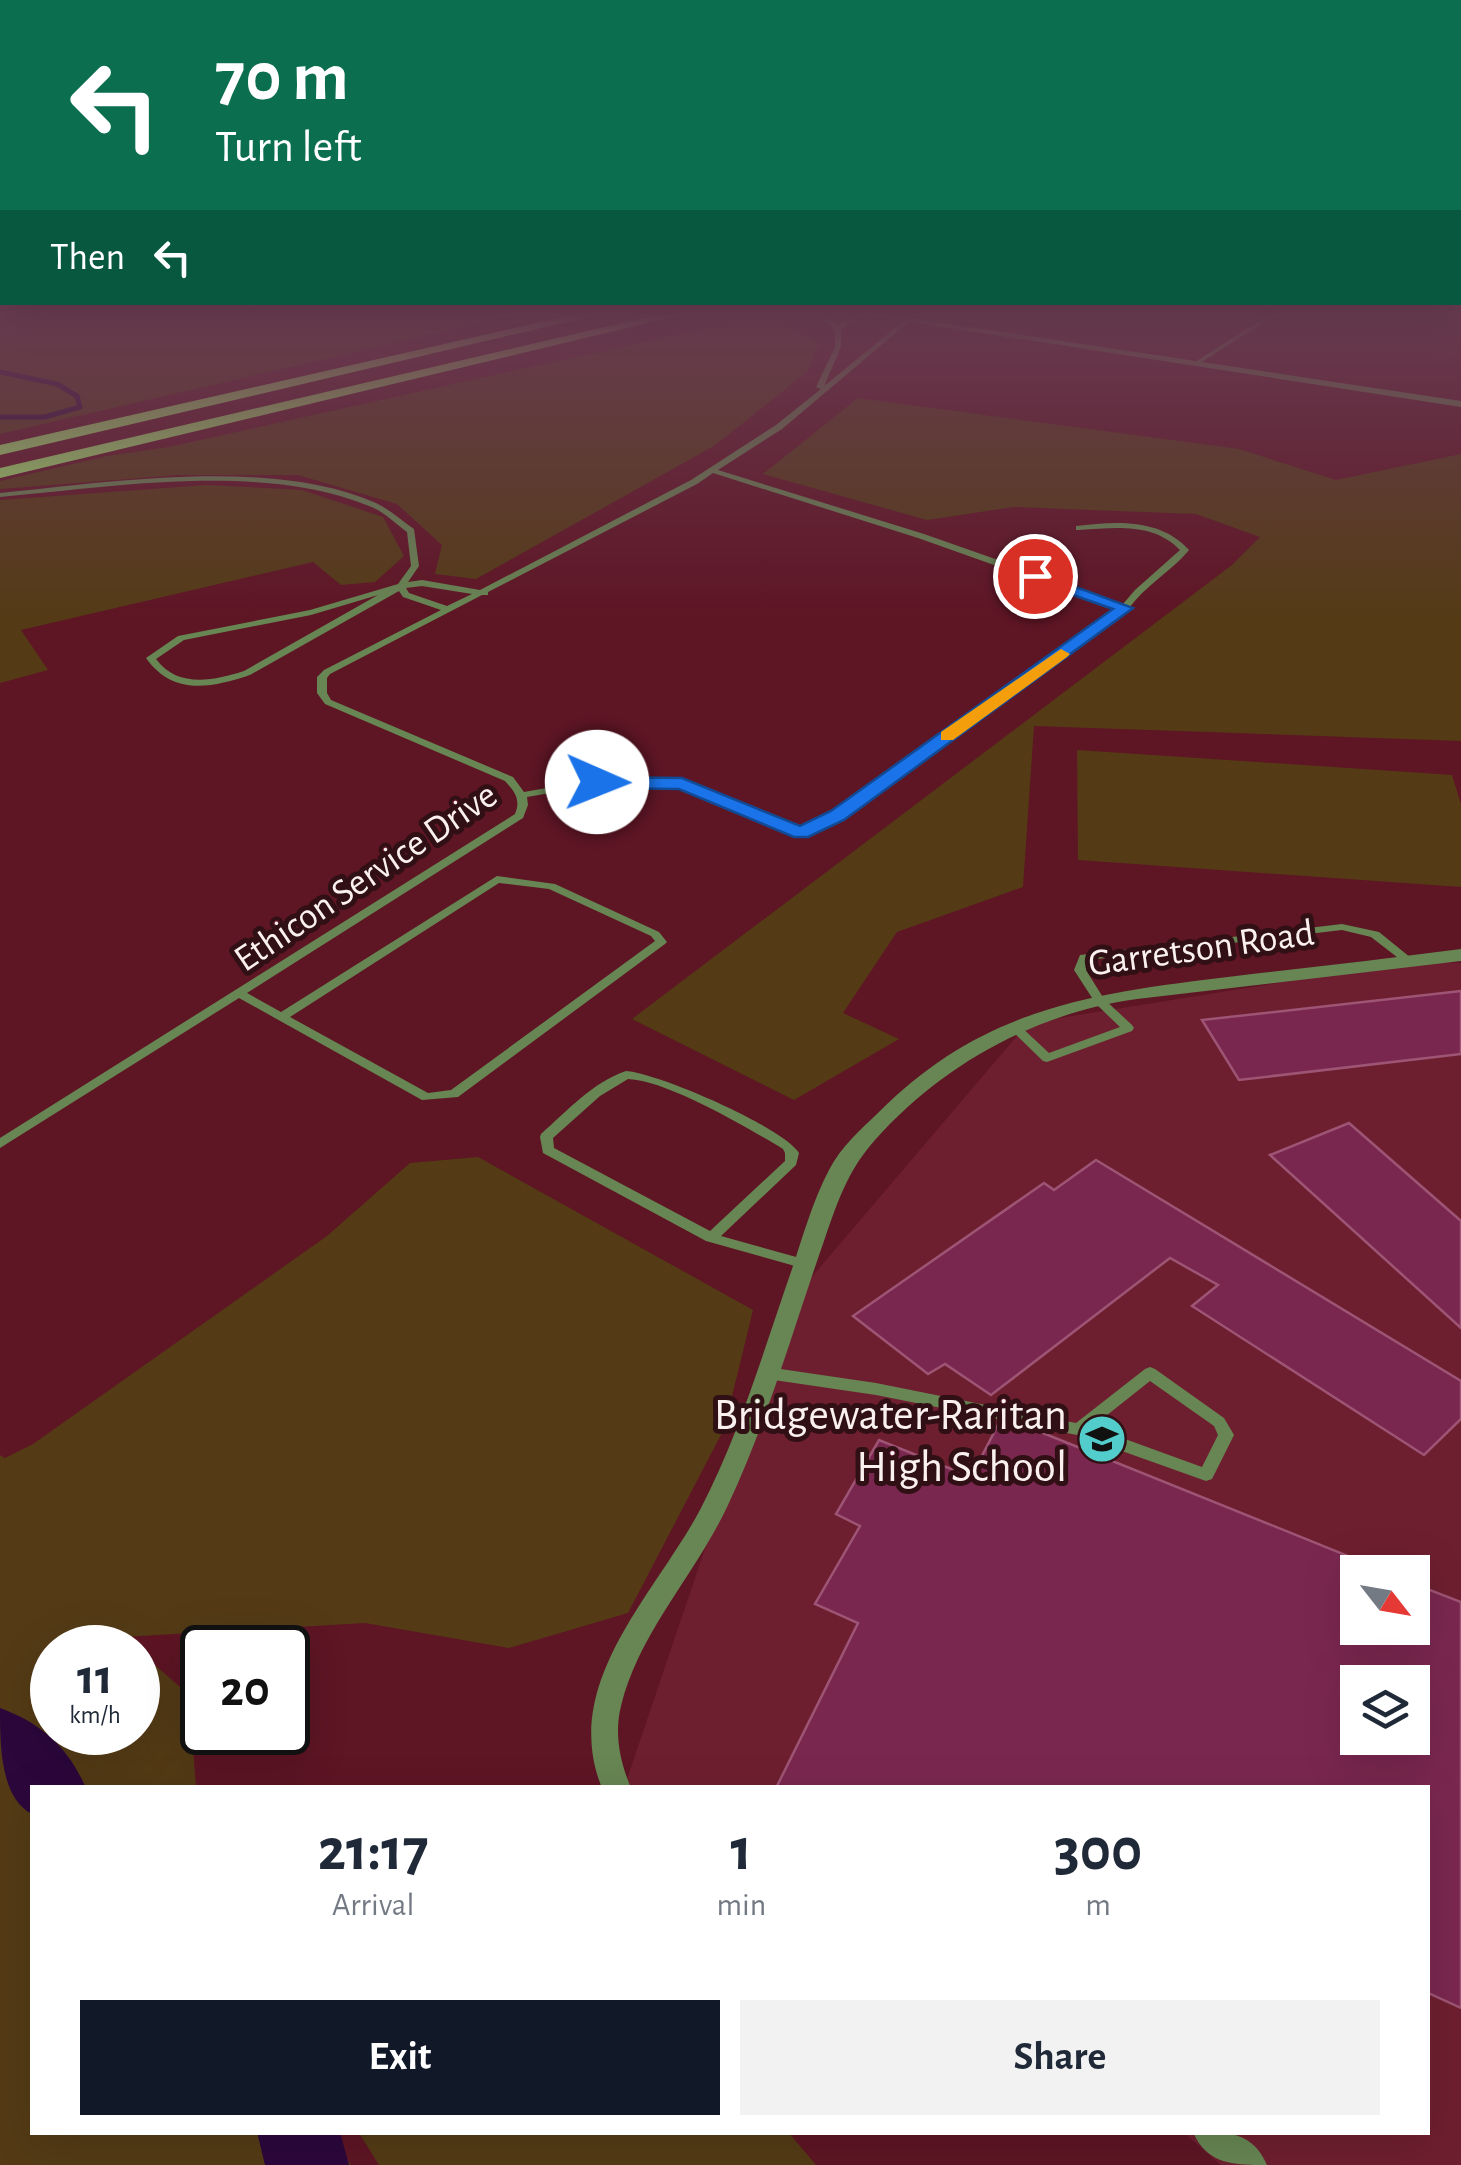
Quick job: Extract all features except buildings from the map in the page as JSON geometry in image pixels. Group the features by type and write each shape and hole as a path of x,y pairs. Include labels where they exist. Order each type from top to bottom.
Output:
{"highway":[{"path":"0,450 153,415"},
{"path":"0,473 247,415"}],"street":[{"name":"Garretson Road","path":"616,1785 603,1740 606,1707 639,1632 715,1506 839,1170 872,1125 912,1088 954,1059 1014,1028 1100,1001 1461,955"},
{"path":"1213,2135 1250,2165"}],"lane":[{"path":"400,586 406,595 450,610 712,470 760,441 791,415"},
{"path":"712,470 920,536 1125,608"},
{"path":"0,495 240,479 284,482 374,505 411,531 415,566 400,586 247,674 226,681 183,681 161,671 151,658 180,638 312,612 400,586 422,583 485,593"},
{"path":"523,795 597,782 682,784 801,833 837,816 1125,608 1130,598 1174,564 1185,550 1177,539 1152,530 1126,526 1079,528"},
{"name":"Ethicon Service Drive","path":"0,1144 519,816 524,808 523,795 509,779 328,702 322,692 322,678 327,672 450,610"},
{"path":"241,995 426,1097 440,1098 454,1094 661,942 655,934 551,886 497,878 281,1017"},
{"path":"1014,1028 1047,1058 1128,1028 1100,1001 1080,970 1084,957 1342,927 1375,934 1410,962"},
{"path":"711,1238 791,1162 788,1146 660,1081 634,1074 613,1082 546,1137 548,1150 556,1156 711,1238 802,1262"},
{"path":"766,1373 876,1389 1079,1429 1206,1475 1226,1436 1219,1422 1150,1374 1079,1429"}],"shaded area":[{"path":"0,415 82,415 0,434"},
{"path":"313,415 753,415 714,446 476,579 435,574 442,545 397,504 298,475 178,475 0,489 0,481 107,456 169,447"},
{"path":"837,415 985,415 1239,449 1336,480 1461,454 1461,741 1034,726 1023,887 897,932 843,1013 899,1039 794,1100 632,1019 1232,565 1260,537 1196,514 1014,507 927,520 763,474"},
{"path":"207,485 302,490 383,517 404,556 375,582 341,585 313,562 21,630 48,670 0,683 0,500"},
{"path":"1077,750 1452,775 1461,804 1461,887 1078,860"},
{"name":"Bridgewater-Raritan High School","path":"1410,962 1461,963 1461,2165 1221,2165 1186,2135 1430,2135 1430,1785 625,1785 787,1306 1028,1023"},
{"path":"478,1157 753,1310 724,1429 628,1613 509,1648 365,1623 180,1625 180,1634 160,1635 160,1625 30,1625 30,1755 160,1755 160,1669 180,1687 180,1755 194,1755 196,1785 30,1785 30,2135 329,2135 351,2165 0,2165 0,1455 5,1458 33,1444 327,1236 410,1163"},
{"path":"360,2135 791,2135 816,2165 379,2165"}],"waterway":[{"path":"0,417 52,415"},
{"path":"0,1739 19,1751 47,1785"},
{"path":"299,2135 307,2165"}],"slow traffic":[{"path":"947,736 1061,654"}],"place":[{"name":"Bridgewater-Raritan High School","path":"1102,1439"}],"route":[{"path":"597,782 682,784 801,833 837,816 1125,608 1035,576"}]}
